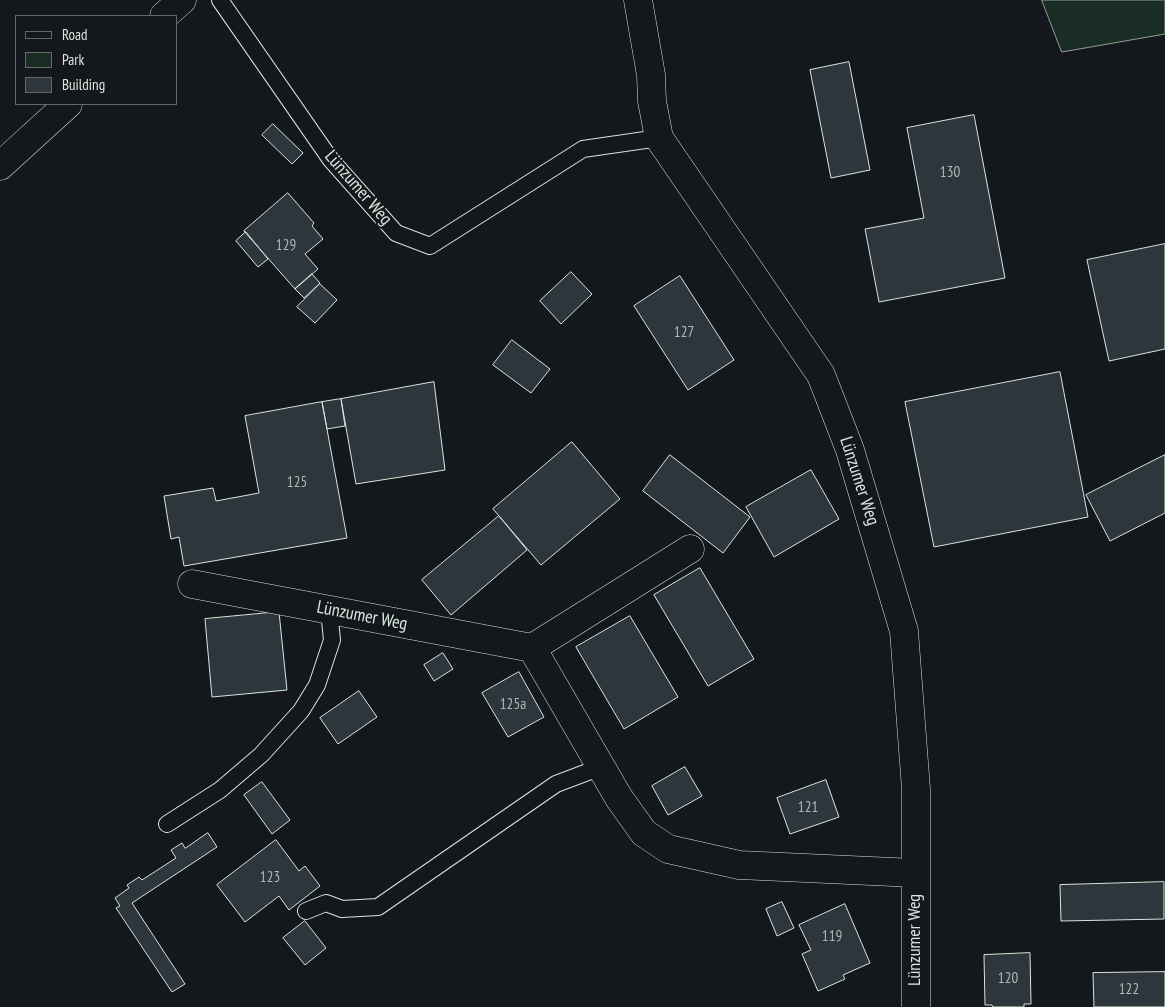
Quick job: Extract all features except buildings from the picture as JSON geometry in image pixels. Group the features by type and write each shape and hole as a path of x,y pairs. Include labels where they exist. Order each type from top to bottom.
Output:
{"street":[{"path":"165,15 182,0"},
{"name":"Lünzumer Weg","path":"638,0 651,75 652,101 660,138 821,376 850,450 904,631 916,789 916,1007"},
{"path":"0,166 67,105"},
{"path":"532,648 690,549"},
{"name":"Lünzumer Weg","path":"192,584 532,648 618,798 644,833 668,849 739,866 915,873"}],"lane":[{"name":"Lünzumer Weg","path":"220,0 331,160 396,233 430,246 583,149 660,138"},
{"path":"167,824 220,790 261,755 301,711 317,685 332,640 329,610"},
{"path":"306,911 326,903 342,909 378,907 556,784 601,767"}],"green space":[{"path":"1042,0 1165,0 1165,34 1062,52"}]}
